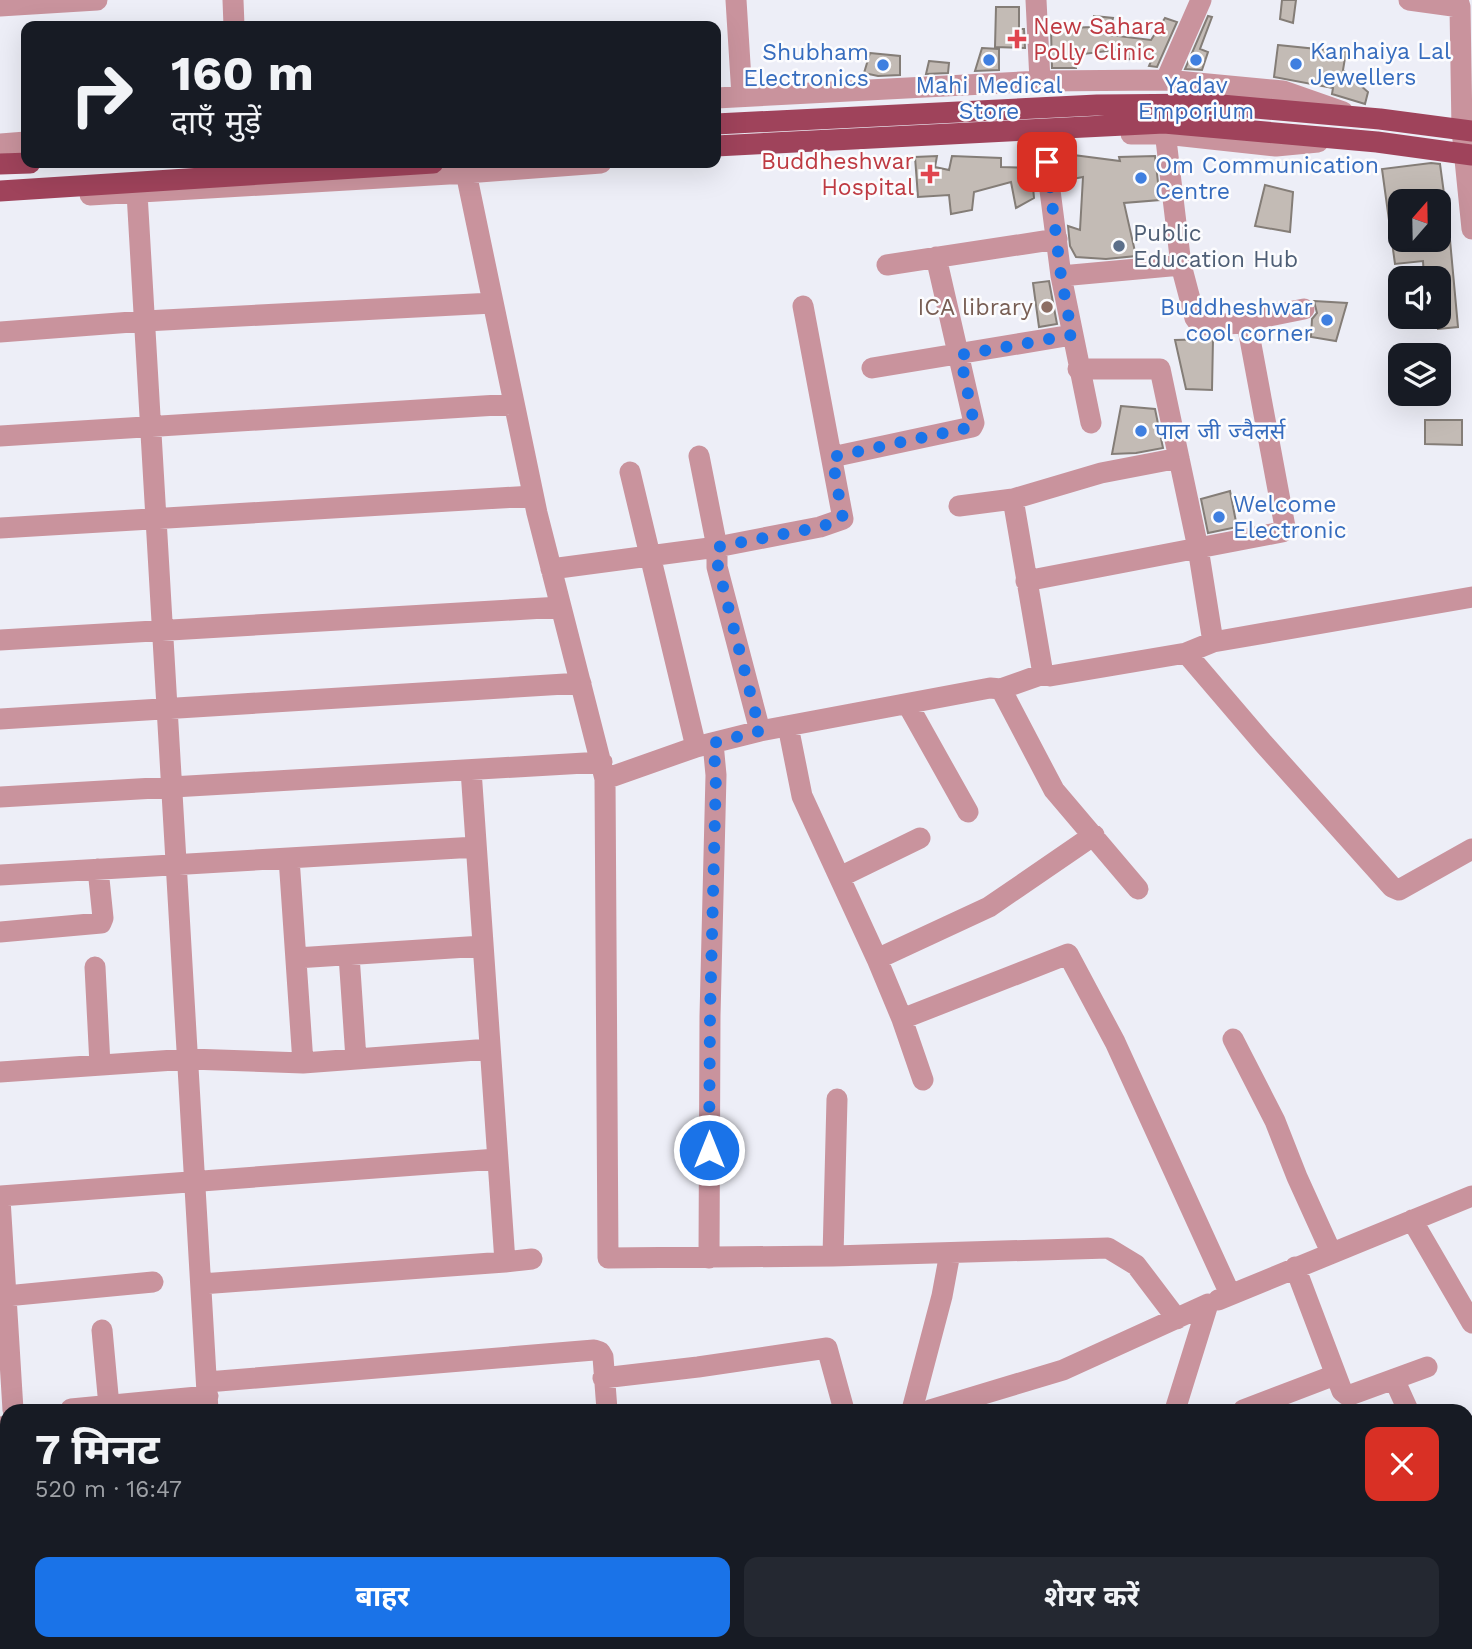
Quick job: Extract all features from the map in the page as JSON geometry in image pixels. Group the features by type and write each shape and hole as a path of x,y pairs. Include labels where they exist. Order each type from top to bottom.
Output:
{"main road":[{"path":"721,124 1109,105 1210,104 1356,117 1467,131"},
{"path":"721,146 1164,128 1348,139 1468,155"},
{"path":"0,164 21,163"},
{"path":"0,191 356,168"}],"street":[{"path":"0,6 97,0"},
{"path":"233,0 234,21"},
{"path":"736,0 742,96"},
{"path":"1036,0 1040,81"},
{"path":"1166,80 1200,0"},
{"path":"1409,0 1459,4 1472,229"},
{"path":"721,98 1040,81 1166,80 1283,91 1356,117"},
{"path":"721,156 1164,128 1181,265 1195,317 1200,325 1247,323 1248,320 1304,309"},
{"path":"1043,136 1061,276 1091,423"},
{"path":"0,144 21,142"},
{"path":"0,199 137,193 465,168 533,496 603,770 608,1258 833,1256 1108,1248 1136,1265 1177,1319"},
{"path":"137,193 208,1396"},
{"path":"887,265 1056,239"},
{"path":"832,457 972,427 974,423 960,355 936,257"},
{"path":"1061,276 1181,265"},
{"path":"0,332 145,321 493,303"},
{"path":"551,569 717,547 820,527 843,519 803,306"},
{"path":"1027,581 1282,532 1285,527 1247,323"},
{"path":"872,368 1072,335"},
{"path":"1078,369 1160,369 1198,548 1213,642"},
{"path":"0,436 514,404"},
{"path":"699,456 717,547 718,567 760,731"},
{"path":"959,506 1013,499 1101,473 1179,458"},
{"path":"630,472 649,558 704,745 716,775 710,1016 709,1258"},
{"path":"0,528 533,496"},
{"path":"1013,499 1043,674"},
{"path":"0,797 471,770 603,770 760,731 990,688 1001,689 1043,674 1050,676 1186,653 1213,642 1472,597"},
{"path":"0,640 561,607"},
{"path":"1186,653 1392,887 1399,890 1472,849"},
{"path":"0,719 581,683"},
{"path":"1001,689 1054,790 1138,889"},
{"path":"908,705 968,812"},
{"path":"788,726 802,796 877,959 923,1080"},
{"path":"471,770 505,1262"},
{"path":"877,959 989,907 1094,835"},
{"path":"839,877 920,838"},
{"path":"0,875 476,847"},
{"path":"289,858 303,1063"},
{"path":"0,932 101,923 103,918 98,869"},
{"path":"296,958 483,946"},
{"path":"902,1019 1068,954 1115,1042 1230,1294"},
{"path":"349,955 356,1059"},
{"path":"95,967 100,1065"},
{"path":"1233,1039 1275,1121 1331,1252"},
{"path":"0,1072 189,1059 303,1063 490,1049"},
{"path":"833,1256 837,1099"},
{"path":"12,1404 5,1366 6,1296 0,1197 497,1158"},
{"path":"950,1404 1063,1370 1230,1294 1472,1196"},
{"path":"1412,1220 1472,1324"},
{"path":"914,1404 942,1296 950,1253"},
{"path":"201,1284 532,1259"},
{"path":"1295,1267 1335,1375 1342,1391 1347,1395 1427,1367"},
{"path":"6,1296 153,1282"},
{"path":"1177,1404 1208,1304"},
{"path":"102,1330 109,1404"},
{"path":"603,1378 827,1348 842,1404"},
{"path":"129,1404 594,1350 600,1352 603,1357 606,1404"},
{"path":"1259,1404 1335,1375"},
{"path":"1394,1379 1405,1404"}],"building":[{"path":"1282,0 1296,0 1293,23 1280,19"},
{"path":"996,7 1019,7 1019,29 1024,29 1025,48 995,47"},
{"path":"1094,16 1113,18 1109,35 1151,40 1165,18 1177,22 1157,67 1149,66 1153,57 1119,60 1123,49 1075,55 1076,68 1052,68 1051,29 1091,27"},
{"name":"Yadav Emporium","path":"1208,16 1212,17 1200,49 1208,52 1202,70 1185,69"},
{"path":"1278,45 1346,52 1343,70 1368,92 1365,104 1332,94 1333,88 1274,77"},
{"name":"Mahi Medical Store","path":"982,48 999,49 999,70 975,71"},
{"name":"Shubham Electronics","path":"870,53 900,56 900,75 878,76 864,73"},
{"path":"929,61 949,63 948,73 926,74"},
{"path":"1058,153 1120,161 1119,157 1155,156 1160,200 1124,203 1136,256 1106,259 1076,257 1070,246 1068,226 1080,230 1083,177 1062,181"},
{"path":"937,156 935,167 949,170 952,156 1001,158 1001,167 1034,168 1034,198 1016,208 1011,182 974,192 972,210 951,214 949,195 918,197 915,157"},
{"path":"1440,164 1443,189 1388,189 1388,213 1382,169"},
{"path":"1265,185 1293,192 1290,232 1255,226"},
{"path":"1451,251 1458,327 1451,328 1451,266 1423,266 1423,261 1395,264 1393,252"},
{"name":"ICA library","path":"1049,281 1057,324 1039,327 1033,283"},
{"name":"Buddheshwar cool corner","path":"1314,301 1347,303 1336,341 1311,337 1312,319 1317,313"},
{"path":"1213,339 1212,390 1186,389 1175,340"},
{"name":"पाल जी ज्वैलर्स","path":"1121,406 1155,409 1163,448 1112,454"},
{"path":"1425,420 1462,420 1462,445 1425,444"},
{"name":"Welcome Electronic","path":"1230,491 1237,527 1208,533 1201,499"}],"place":[{"name":"New Sahara Polly Clinic","path":"1017,39"},
{"name":"Mahi Medical Store","path":"989,60"},
{"name":"Yadav Emporium","path":"1196,60"},
{"name":"Kanhaiya Lal Jewellers","path":"1296,64"},
{"name":"Shubham Electronics","path":"883,65"},
{"name":"Buddheshwar Hospital","path":"930,174"},
{"name":"Om Communication Centre","path":"1141,178"},
{"name":"Public Education Hub","path":"1119,246"},
{"name":"ICA library","path":"1047,307"},
{"name":"Buddheshwar cool corner","path":"1327,320"},
{"name":"पाल जी ज्वैलर्स","path":"1141,431"},
{"name":"Welcome Electronic","path":"1219,517"}],"route":[{"path":"709,1150 716,775 713,743 760,731 718,567 717,547 820,527 843,519 832,457 972,427 974,423 960,355 1072,335 1061,276 1047,162"}]}
